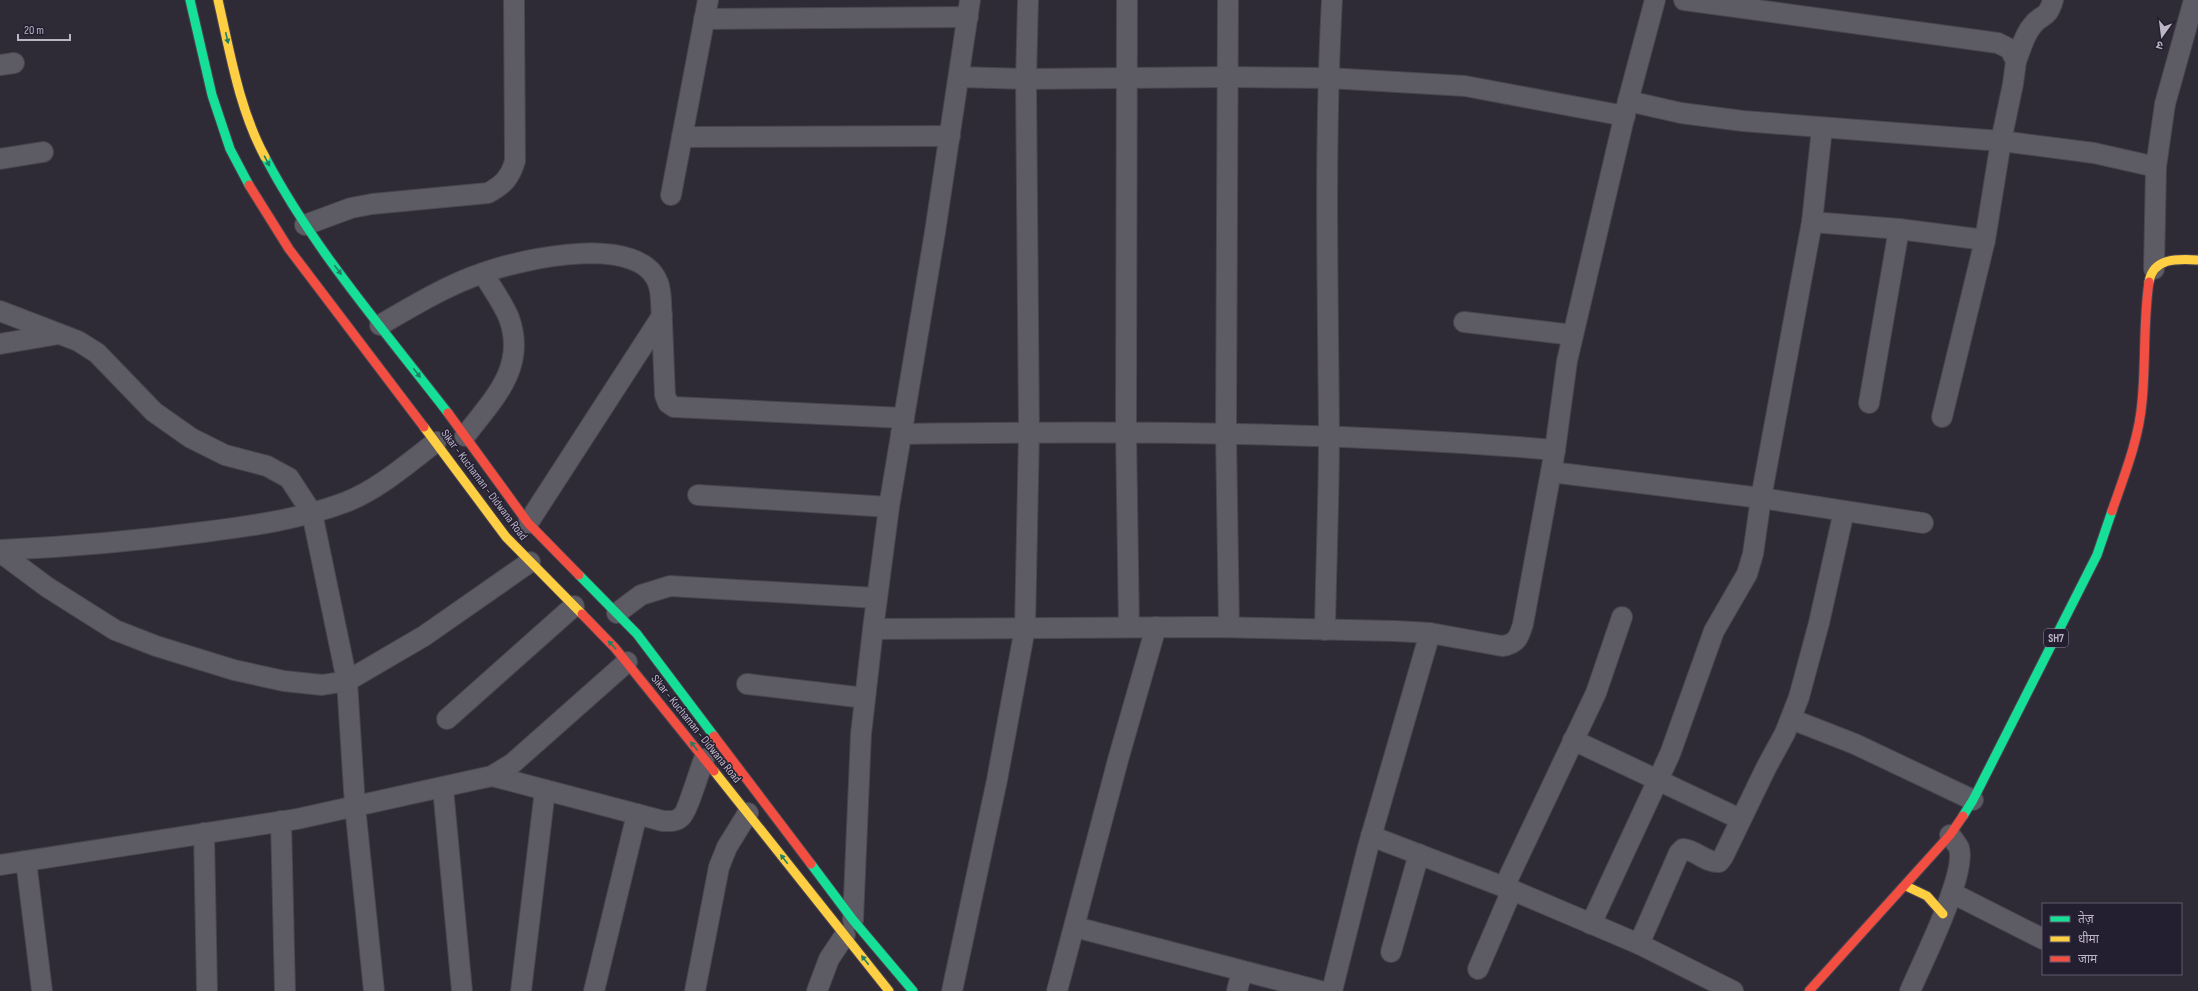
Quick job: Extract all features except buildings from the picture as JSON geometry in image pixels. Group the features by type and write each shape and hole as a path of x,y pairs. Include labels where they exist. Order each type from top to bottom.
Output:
{"main road":[{"name":"Sikar - Kuchaman - Didwana Road","path":"190,0 212,95 230,149 255,198 289,249 436,442 506,537 627,662 748,813 849,927 912,991"},
{"name":"Sikar - Kuchaman - Didwana Road","path":"218,0 239,89 256,141 280,186 305,225 465,436 528,523 638,634 849,927 889,991"},
{"path":"2154,269 2163,262 2178,259 2198,260"},
{"name":"SH7","path":"1809,991 1906,886 1961,821 2097,555 2130,458 2142,403 2144,306 2150,275 2154,269"},
{"path":"1906,886 1915,888 1926,894 1943,914"}],"street":[{"path":"305,225 351,208 372,204 488,193 502,186 512,174 514,161 514,0"},
{"path":"952,991 997,780 1025,628 1029,432 1026,80 1028,0"},
{"path":"1127,0 1126,432 1129,627"},
{"path":"1228,0 1226,434 1229,627"},
{"path":"1325,630 1329,436 1327,218 1329,78 1332,0"},
{"path":"873,629 1229,627 1395,631 1430,634 1502,646 1512,645 1518,639 1524,624 1555,450 1567,361 1627,109 1655,0"},
{"path":"1684,0 1998,43 2010,49 2016,61"},
{"path":"1942,417 1985,240 2016,61 2027,32 2033,24 2049,12 2054,0"},
{"path":"2154,269 2156,167 2165,104 2192,24 2190,1"},
{"path":"671,195 706,10 969,9 950,136 889,507 877,598 865,698 849,927 829,959 817,991"},
{"path":"959,77 1026,80 1127,77 1329,78 1465,86 1627,109 1712,118 1822,128 2001,141 2094,153 2156,167"},
{"path":"1591,924 1670,754 1714,630 1748,574 1753,554 1761,498 1812,222 1822,128"},
{"path":"682,137 950,136"},
{"path":"0,159 43,152"},
{"path":"1812,222 1899,229 1985,240"},
{"path":"1869,403 1899,229"},
{"path":"380,325 418,303 482,273 533,258 602,252 628,257 648,269 659,285 662,316 665,395 668,403 674,407 903,426 1029,432 1126,432 1329,436 1448,441 1555,450"},
{"path":"465,436 504,384 512,366 514,342 509,318 482,273"},
{"path":"0,311 78,341 97,353 154,412 191,438 225,455 267,466 289,478 312,513 347,681 355,806 374,991"},
{"path":"528,523 662,316"},
{"path":"1464,322 1573,335"},
{"path":"0,344 59,334"},
{"path":"0,551 119,543 173,537 253,526 312,513 347,502 378,485 436,442"},
{"path":"1551,472 1761,498 1923,523"},
{"path":"698,495 889,507"},
{"path":"1639,944 1679,853 1683,849 1689,850 1712,862 1719,862 1791,719 1799,697 1819,623 1844,511"},
{"path":"0,551 47,587 115,630 156,646 234,670 284,681 322,686 347,681 424,636 530,562"},
{"path":"617,613 641,595 670,586 877,598"},
{"path":"447,719 574,606"},
{"path":"1478,969 1508,889 1601,680 1622,617"},
{"path":"1057,991 1118,760 1156,627"},
{"path":"1332,991 1371,836 1430,634"},
{"path":"0,865 281,821 443,788 492,776 513,763 627,662"},
{"path":"747,684 865,698"},
{"path":"1791,719 1855,744 1973,800"},
{"path":"1574,740 1740,819"},
{"path":"492,776 663,821 675,820 682,817 688,808 693,787 704,759"},
{"path":"443,788 462,991"},
{"path":"521,991 545,790"},
{"path":"696,991 719,867 727,847 748,813"},
{"path":"594,991 638,814"},
{"path":"281,821 285,991"},
{"path":"204,833 207,991"},
{"path":"1910,991 1952,893 1958,872 1960,859 1959,848 1950,835"},
{"path":"1371,836 1508,889 1639,944 1733,991"},
{"path":"1391,952 1419,854"},
{"path":"26,861 42,991"},
{"path":"1952,893 2042,938"},
{"path":"1075,927 1320,991"},
{"path":"1237,991 1242,971"}],"traffic: fast":[{"path":"190,0 212,95 230,149 249,185"},
{"path":"265,157 305,225 351,289 448,413"},
{"path":"1963,816 1973,800 2097,555 2112,511"},
{"path":"579,575 637,634 714,736"},
{"path":"811,864 853,920 913,991"}],"traffic: slow":[{"path":"218,0 236,80 248,120 265,157"},
{"path":"2149,282 2151,274 2161,264 2175,260 2198,260"},
{"path":"424,427 506,537 582,614"},
{"path":"714,771 889,991"},
{"path":"1906,886 1927,896 1943,914"}],"traffic: jam":[{"path":"249,185 289,249 424,427"},
{"path":"2112,511 2138,430 2143,387 2146,312 2149,282"},
{"path":"448,413 528,523 579,575"},
{"path":"582,614 615,648 714,771"},
{"path":"714,736 811,864"},
{"path":"1809,991 1950,835 1963,816"}]}
